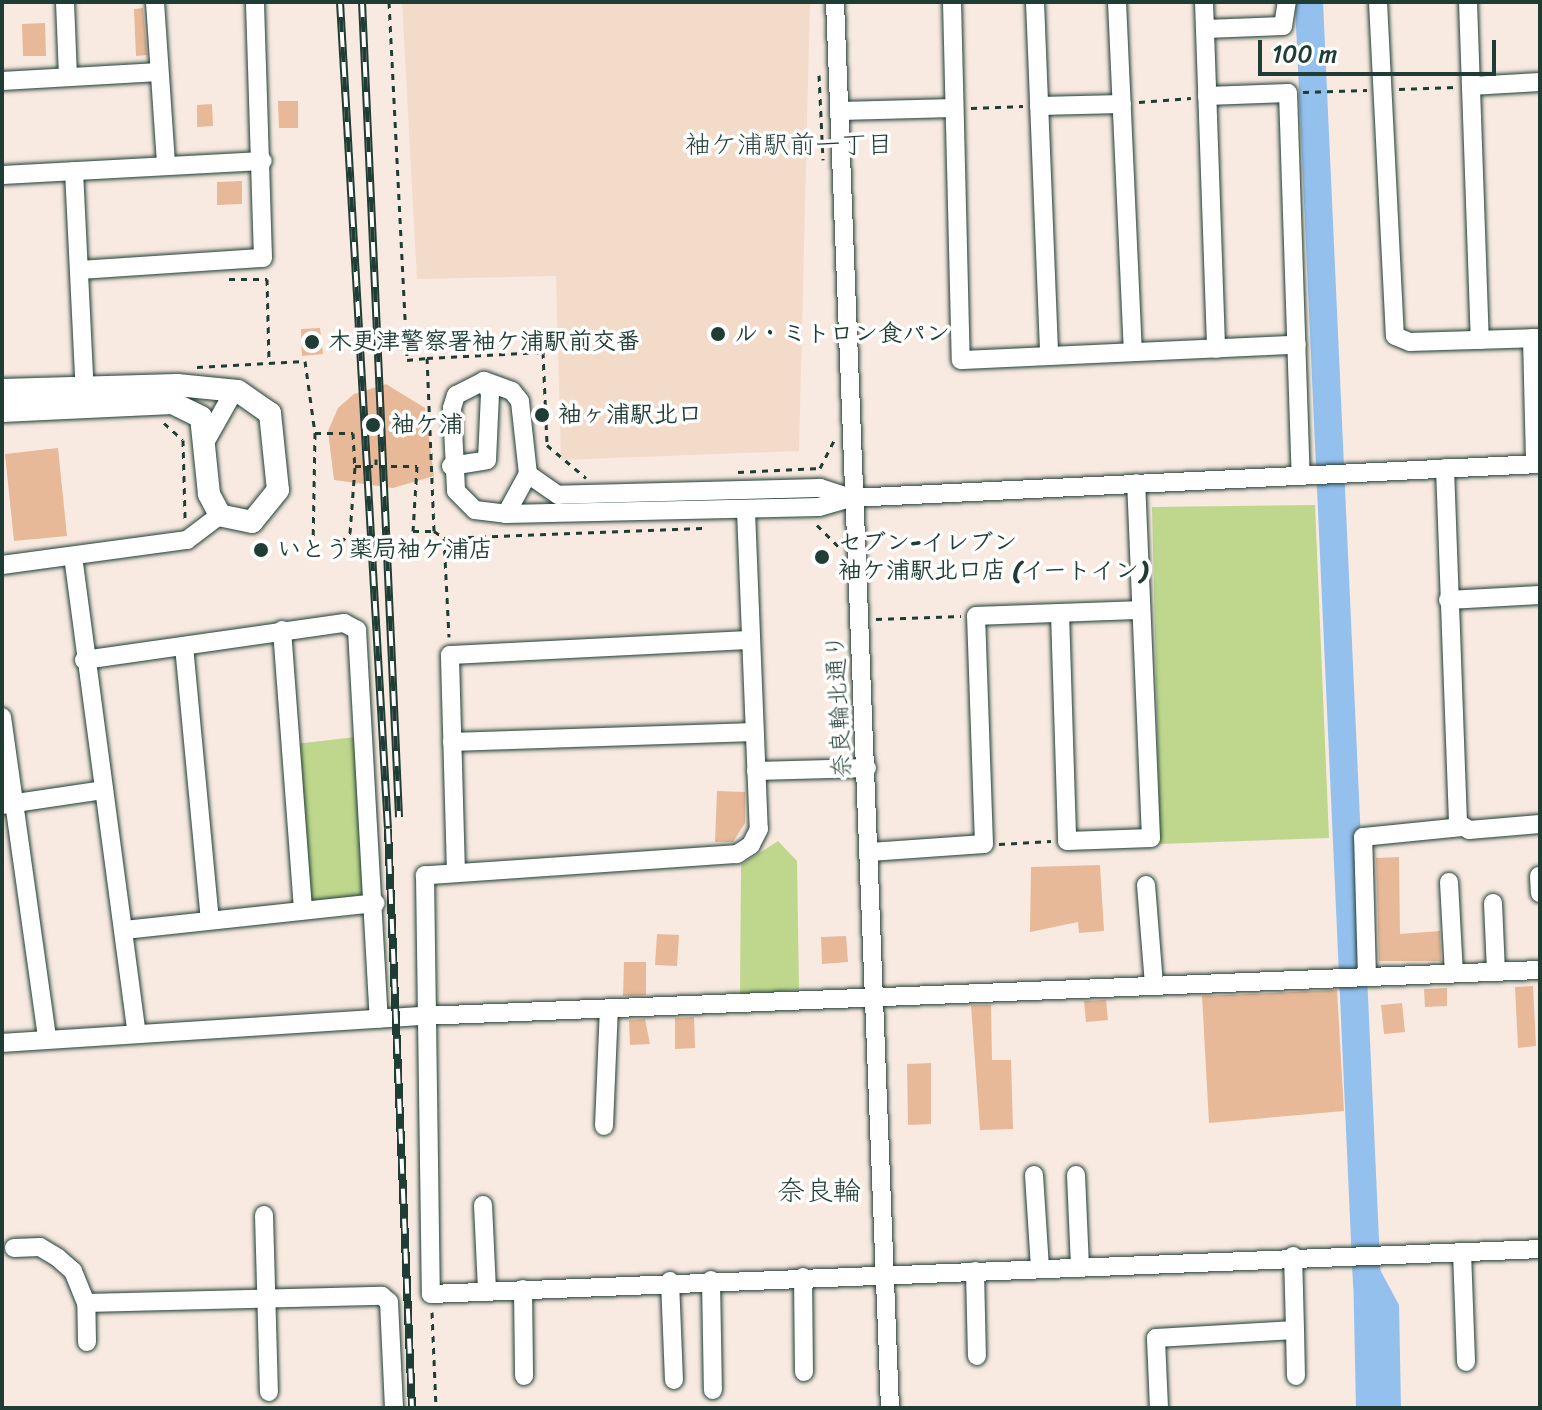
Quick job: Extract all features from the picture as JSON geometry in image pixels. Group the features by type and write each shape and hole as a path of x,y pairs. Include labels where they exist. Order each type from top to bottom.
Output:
{"main road":[{"path":"2,390 85,397 172,403 201,417 207,439 209,494 220,515 252,522 278,490 270,413 234,391 85,397 2,411"}],"street":[{"path":"65,2 68,77"},
{"path":"155,2 166,165"},
{"path":"81,270 263,258 263,161 255,2"},
{"name":"奈良輪北通り","path":"835,2 851,498 867,768 890,1408"},
{"path":"952,2 961,360 1297,345"},
{"path":"1035,2 1049,356"},
{"path":"1117,2 1133,352"},
{"path":"1204,2 1216,349"},
{"path":"1206,29 1283,26 1287,2"},
{"path":"506,514 528,474 520,401 498,382 484,381 456,395 451,466 464,503 506,514 746,511 851,498 1537,464 1536,338 1480,340 1395,336 1378,2"},
{"path":"1468,2 1480,340"},
{"path":"2,81 159,72"},
{"path":"1471,86 1540,82"},
{"path":"1207,96 1288,93 1301,475"},
{"path":"1039,106 1122,104"},
{"path":"840,111 954,108"},
{"path":"2,175 263,161"},
{"path":"74,171 85,397"},
{"path":"451,466 487,460 490,393 484,381"},
{"path":"207,439 234,391"},
{"path":"1445,468 1458,823 1464,827"},
{"path":"528,474 558,495 820,488 851,498"},
{"path":"1060,613 1067,841 1151,838 1136,483"},
{"path":"746,511 759,829 737,854 425,875 423,1016 431,1294 670,1281 1540,1249"},
{"path":"2,565 187,540 220,515"},
{"path":"73,556 84,660 136,1031"},
{"path":"1448,600 1540,595"},
{"path":"870,852 984,844 976,616 1141,610"},
{"path":"84,660 344,623 357,630 376,903 379,1018"},
{"path":"282,630 303,910"},
{"path":"456,873 450,655 749,640"},
{"path":"184,646 210,920"},
{"path":"2,717 9,804 47,1038"},
{"path":"452,742 754,732"},
{"path":"756,771 867,768"},
{"path":"9,804 104,790"},
{"path":"1367,977 1363,837 1464,827 1540,824"},
{"path":"1539,876 1540,893"},
{"path":"1449,882 1454,973"},
{"path":"1146,885 1154,984"},
{"path":"124,930 376,903"},
{"path":"1493,903 1496,972"},
{"path":"2,1043 136,1031 379,1018 875,1000 1154,984 1540,970"},
{"path":"604,1126 609,1008"},
{"path":"1034,1175 1040,1268"},
{"path":"1076,1175 1080,1266"},
{"path":"483,1205 487,1291"},
{"path":"264,1215 269,1392"},
{"path":"14,1248 40,1247 73,1271 86,1303 87,1342"},
{"path":"1462,1252 1466,1362"},
{"path":"1293,1256 1296,1376"},
{"path":"975,1271 977,1356"},
{"path":"803,1277 804,1372"},
{"path":"711,1280 713,1390"},
{"path":"670,1281 674,1380"},
{"path":"523,1289 524,1376"},
{"path":"86,1303 267,1296 382,1296 389,1302 394,1408"},
{"path":"1159,1408 1156,1338 1295,1330"}],"path":[{"path":"389,2 407,360 543,352 547,445 587,478 602,478"},
{"path":"819,64 823,171"},
{"path":"1122,104 1207,96"},
{"path":"954,108 1039,106"},
{"path":"220,279 267,279 269,363"},
{"path":"427,358 434,531"},
{"path":"191,367 305,361 315,433 313,545"},
{"path":"149,423 164,423 183,440 185,531"},
{"path":"315,433 353,433 355,466 350,533 341,542"},
{"path":"727,472 820,468 837,433"},
{"path":"376,459 376,467"},
{"path":"355,466 417,466 413,531 434,531 444,538 722,527"},
{"path":"805,526 831,532 841,550"},
{"path":"444,538 450,655"},
{"path":"859,620 976,616"},
{"path":"984,844 1067,841"},
{"path":"431,1294 436,1408"}],"shaded area":[{"path":"402,2 810,2 799,451 561,460 556,276 417,279"}],"green space":[{"path":"1315,505 1329,838 1160,844 1152,507"},
{"path":"364,736 376,903 303,910 287,745"},
{"path":"778,841 797,861 799,990 740,995 741,865"}],"water":[{"path":"1377,1264 1399,1305 1401,1408 1356,1408 1353,1266"}],"building":[{"path":"143,8 147,55 136,56 134,9"},
{"path":"45,23 46,56 23,56 22,24"},
{"path":"278,101 298,101 298,128 279,128"},
{"path":"212,104 213,126 197,127 197,105"},
{"path":"242,181 242,204 217,205 217,182"},
{"name":"木更津警察署袖ケ浦駅前交番","path":"320,328 323,354 302,356 301,329"},
{"path":"386,384 425,408 434,476 393,488 334,480 328,431 338,408 354,394"},
{"path":"58,448 67,536 14,541 5,454"},
{"path":"717,791 745,792 745,823 733,842 715,842"},
{"path":"1399,857 1400,934 1440,931 1441,961 1379,961 1376,858"},
{"path":"1100,865 1104,931 1079,933 1078,922 1030,932 1031,867"},
{"path":"657,934 679,935 677,966 655,965"},
{"path":"846,936 848,962 822,964 821,937"},
{"path":"624,962 646,962 646,995 623,996"},
{"path":"1533,986 1536,1046 1518,1048 1515,987"},
{"path":"1447,988 1447,1006 1425,1007 1424,989"},
{"path":"1337,990 1344,1111 1209,1123 1202,996"},
{"path":"1106,1000 1108,1020 1086,1022 1084,1001"},
{"path":"1402,1003 1405,1032 1384,1034 1381,1005"},
{"path":"971,1005 991,1005 992,1060 1011,1060 1013,1129 980,1130"},
{"path":"694,1017 695,1048 675,1049 675,1018"},
{"path":"645,1019 650,1044 630,1045 629,1020"},
{"path":"931,1063 931,1124 908,1125 907,1064"}],"waterway":[{"path":"1309,2 1367,1284"}],"railway":[{"path":"340,2 388,829 412,1408"},
{"path":"362,2 399,817"}],"place":[{"name":"ル・ミトロン食パン","path":"718,334"},
{"name":"木更津警察署袖ケ浦駅前交番","path":"312,342"},
{"name":"袖ヶ浦駅北口","path":"542,415"},
{"name":"袖ケ浦","path":"373,425"},
{"name":"いとう薬局袖ケ浦店","path":"261,550"},
{"name":"セブン-イレブン 袖ケ浦駅北口店 (イートイン)","path":"822,557"}],"district":[{"name":"袖ケ浦駅前一丁目","path":"789,145"},
{"name":"奈良輪","path":"819,1191"}]}
